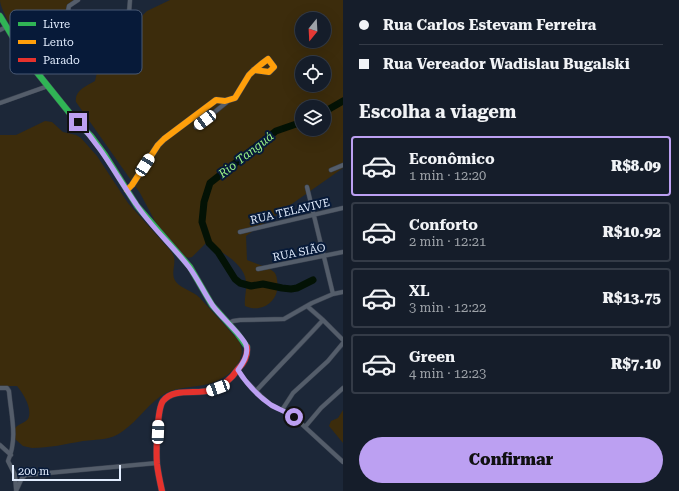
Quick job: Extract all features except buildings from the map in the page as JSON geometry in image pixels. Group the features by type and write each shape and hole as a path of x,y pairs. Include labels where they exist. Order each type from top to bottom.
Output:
{"main road":[{"path":"0,16 3,28 10,37"},
{"path":"127,190 161,142 216,100 227,102 238,95 248,75 254,70"},
{"path":"39,74 93,139 110,162 136,205 191,269 210,302 244,341 247,347 242,365 233,376 218,388 208,392 179,393 167,397 161,403 157,463 162,491"}],"street":[{"path":"68,10 69,6 78,0"},
{"path":"130,0 130,10"},
{"path":"0,103 49,86"},
{"path":"196,127 227,102"},
{"path":"332,170 343,165"},
{"path":"307,187 333,294"},
{"name":"RUA TELAVIVE","path":"240,232 343,208"},
{"name":"RUA SIÃO","path":"258,269 343,252"},
{"path":"228,324 233,321 240,320 284,319 333,294 342,294"},
{"path":"307,306 343,340"},
{"path":"256,392 281,363 323,320"},
{"path":"282,410 293,393 328,361 343,343"},
{"path":"238,370 242,377 256,392 270,404 294,417 343,462"},
{"path":"0,388 7,388 10,391 14,433 11,455 8,461 15,475 16,491"},
{"path":"305,427 321,408 343,388"},
{"path":"0,445 11,455"},
{"path":"16,491 22,478 26,475 157,463"}],"shaded area":[{"path":"0,0 74,0 67,10 10,10 10,24"},
{"path":"170,0 343,0 343,168 246,236 247,260 272,270 277,277 278,287 276,294 269,304 264,307 252,308 245,306 246,281 244,275 236,263 224,254 206,243 190,258 180,253 157,225 140,193 76,102 79,92 95,81 97,74 142,74 142,17 147,11"},
{"path":"45,121 52,122 63,132 76,135 81,138 97,156 128,203 172,253 174,257 173,276 176,282 200,298 239,341 242,352 236,366 223,378 208,384 176,389 166,393 154,401 129,427 118,434 104,439 51,447 32,448 23,446 15,439 15,428 27,420 29,415 28,406 22,393 17,386 0,388 0,135 16,135"},
{"path":"343,410 343,443 329,426 331,421 338,418"}],"waterway":[{"name":"Rio Tanguá","path":"331,108 343,101"},
{"name":"Rio Tanguá","path":"295,124 276,131 210,183 204,202 202,222 209,243 218,252 235,279 240,283 251,286 263,284 291,289 297,288 313,280"}],"traffic: fast":[{"path":"0,16 10,32"},
{"path":"38,74 76,121 91,136 105,155 137,206 190,267 212,305 237,333 247,347"}],"traffic: slow":[{"path":"127,190 132,185 158,145 164,139 216,100 225,101 235,98 249,75 254,71 256,69 258,67 268,59 274,67 269,72 254,70"}],"traffic: jam":[{"path":"162,491 157,467 157,431 159,413 163,401 173,394 212,390 223,384 233,376 244,362 247,347"}],"route":[{"path":"78,122 110,162 136,205 191,269 210,302 244,341 247,347 246,355 238,370 242,377 270,404 294,417"}]}
